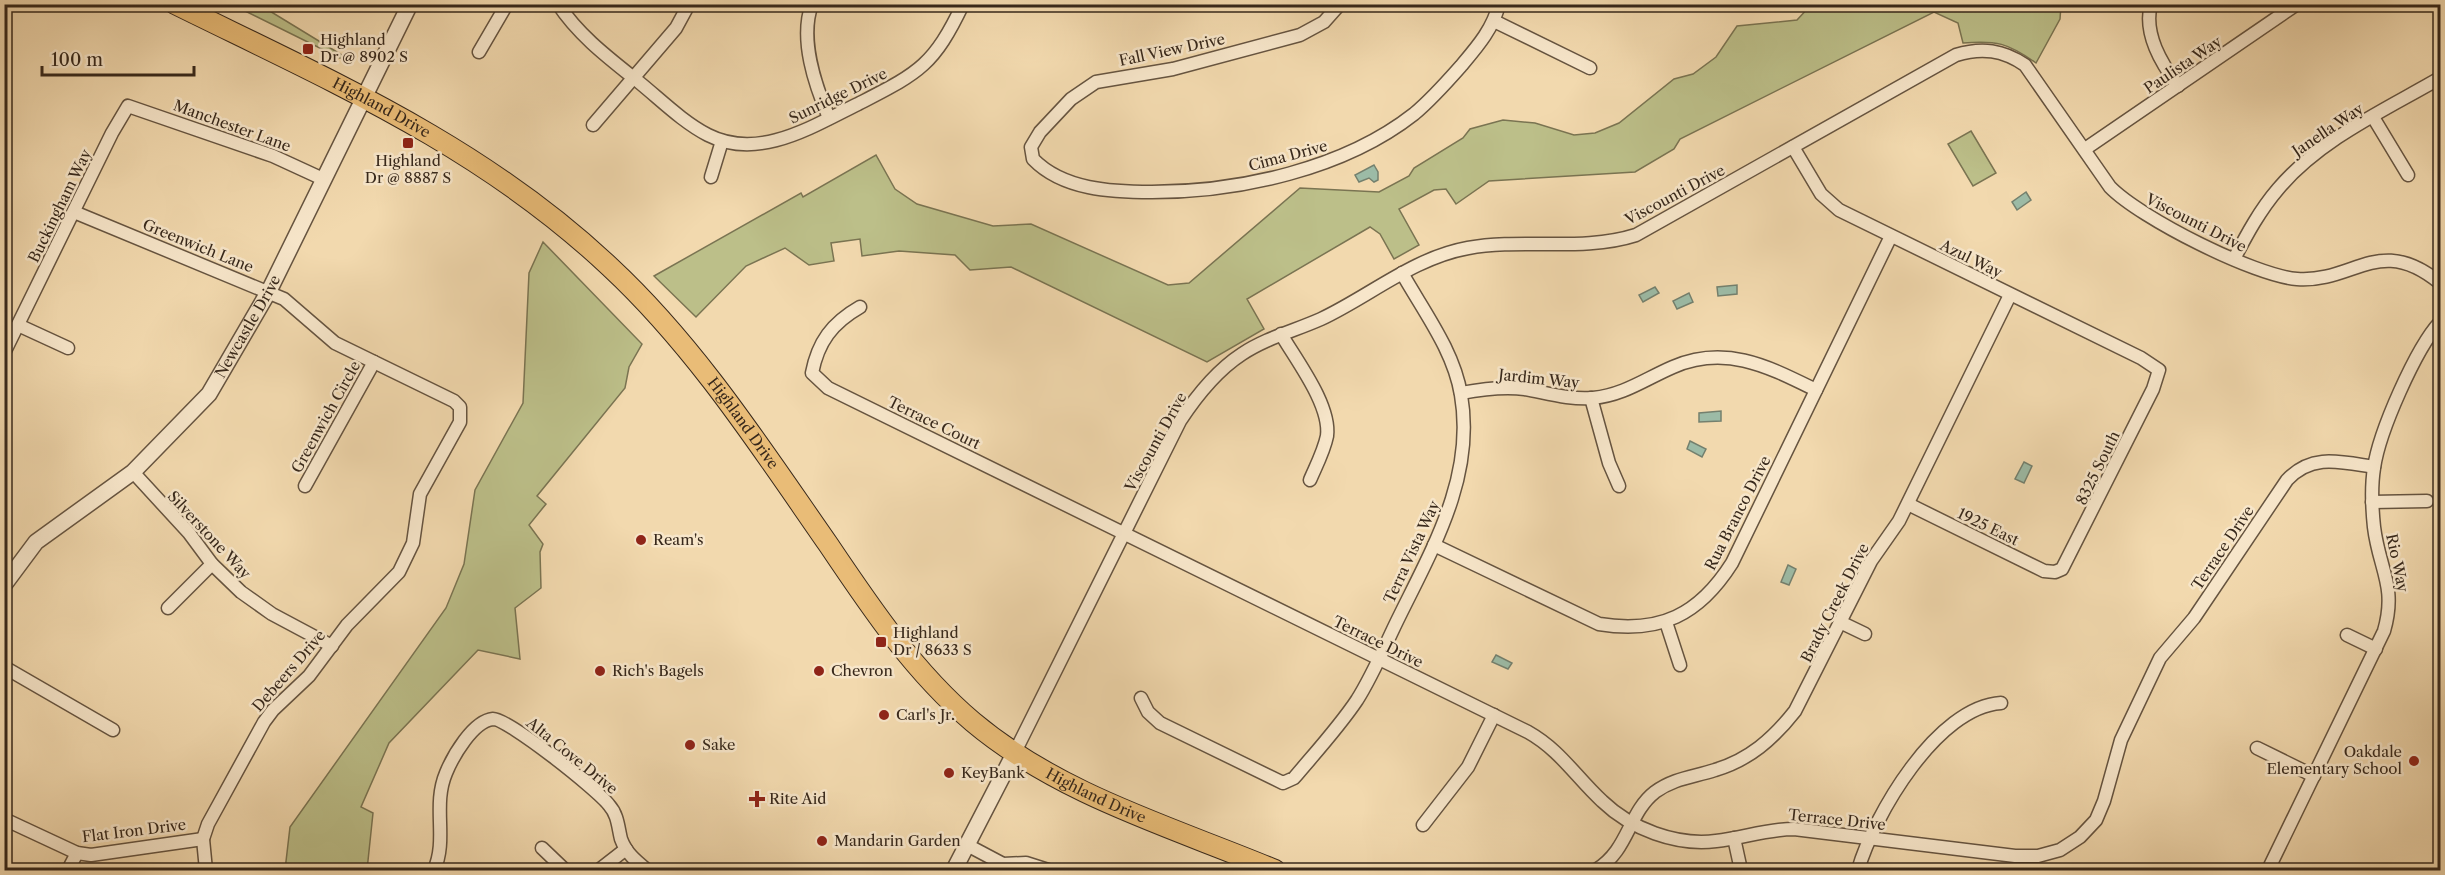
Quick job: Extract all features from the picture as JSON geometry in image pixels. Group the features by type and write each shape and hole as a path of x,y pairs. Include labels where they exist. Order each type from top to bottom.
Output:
{"main road":[{"name":"Highland Drive","path":"175,4 430,133 499,176 576,236 644,301 696,360 903,651 959,709 1015,752 1075,788 1275,870"}],"street":[{"name":"Newcastle Drive","path":"7,574 36,542 133,472 208,394 269,291 410,4"},
{"path":"478,52 507,4"},
{"name":"Sunridge Drive","path":"558,4 577,30 690,123 722,141 743,144 781,140 829,118 920,70 947,38 963,4"},
{"path":"593,125 676,28 689,4"},
{"path":"812,4 806,29 807,43 822,102 829,118"},
{"name":"Fall View Drive","path":"1030,153 1034,141 1063,107 1083,89 1096,82 1173,69 1300,35 1324,22 1340,4"},
{"name":"Cima Drive","path":"1030,153 1039,165 1067,180 1117,192 1209,190 1318,165 1358,148 1413,115 1454,74 1494,21 1499,4"},
{"path":"2151,4 2151,32 2158,54 2178,86"},
{"name":"Paulista Way","path":"2085,150 2297,4"},
{"path":"1494,21 1590,68"},
{"name":"Viscounti Drive","path":"1015,752 1123,535 1192,403 1222,369 1241,355 1281,334 1321,319 1429,260 1467,248 1606,242 1650,229 1956,55 1987,50 2013,57 2025,66 2110,187 2135,209 2234,259 2278,277 2299,279 2320,278 2367,262 2385,260 2419,268 2440,283"},
{"name":"Janella Way","path":"2234,259 2259,213 2296,170 2334,140 2440,78"},
{"name":"Manchester Lane","path":"128,106 273,156 323,179"},
{"name":"Buckingham Way","path":"4,353 128,106"},
{"path":"2373,117 2408,175"},
{"path":"711,177 722,141"},
{"name":"Azul Way","path":"1793,147 1829,203 1849,216 2141,358 2159,370"},
{"name":"Greenwich Lane","path":"74,212 269,291 296,306 335,342 454,401 460,407"},
{"name":"Rua Branco Drive","path":"1434,545 1599,624 1621,628 1666,622 1687,612 1705,599 1720,582 1732,563 1892,236"},
{"name":"Terra Vista Way","path":"1141,698 1148,712 1161,723 1283,783 1294,778 1347,714 1378,659 1434,545 1445,520 1460,468 1464,418 1461,393 1446,350 1402,273"},
{"name":"Brady Creek Drive","path":"1596,870 1617,854 1652,794 1664,786 1733,764 1764,745 1780,729 1805,694 1871,561 1893,531 1908,504 2010,295"},
{"name":"Terrace Court","path":"860,307 843,317 826,334 817,352 812,373 819,381 1123,535"},
{"name":"Rio Way","path":"2268,870 2376,649 2388,615 2390,595 2374,529 2372,502 2374,467 2394,408 2428,338 2440,322"},
{"path":"18,325 68,348"},
{"path":"1281,334 1319,400 1327,423 1323,451 1310,480"},
{"name":"Jardim Way","path":"1461,393 1504,388 1591,398 1635,388 1672,368 1713,357 1735,357 1756,362 1816,390"},
{"name":"Greenwich Circle","path":"305,486 374,362"},
{"name":"8325 South","path":"2055,572 2068,562 2153,389 2159,370"},
{"path":"1591,398 1609,463 1619,486"},
{"name":"Debeers Drive","path":"206,870 203,839 208,824 273,710 309,676 361,610 388,586 408,558 417,528 420,494 458,429 460,407"},
{"name":"Terrace Drive","path":"1123,535 1494,715 1554,748 1599,799 1633,824 1677,840 1716,841 1763,831 1794,829 2027,857 2050,854 2070,845 2089,829 2101,811 2121,740 2160,658 2194,618 2287,480 2302,467 2323,460 2374,467"},
{"name":"Silverstone Way","path":"133,472 189,533 212,564 257,604 332,646"},
{"path":"2372,502 2427,501"},
{"name":"1925 East","path":"1908,504 2044,571 2055,572"},
{"path":"168,608 212,564"},
{"path":"1666,622 1680,665"},
{"path":"1840,622 1866,634"},
{"path":"2347,635 2376,649"},
{"path":"4,667 113,730"},
{"path":"1858,870 1870,838 1924,752 1971,710 1988,704 2001,703"},
{"path":"1423,825 1468,767 1494,715"},
{"name":"Alta Cove Drive","path":"434,870 441,844 438,819 440,790 453,759 482,723 493,719 511,726 601,795 616,815 626,849 647,870"},
{"path":"2257,748 2314,776"},
{"path":"954,870 969,846 1015,752"},
{"name":"Flat Iron Drive","path":"4,819 77,853 91,855 203,839"},
{"path":"1734,838 1741,870"},
{"path":"969,846 1004,864 1026,863 1048,870"},
{"path":"542,848 565,870"},
{"path":"599,870 626,849"},
{"path":"68,870 77,853"}],"green space":[{"path":"233,5 260,5 350,60 340,58"},
{"path":"1860,5 2061,5 2060,19 2036,63 2001,44 1963,43 1958,23 1934,12 1680,139 1674,149 1635,172 1489,181 1456,204 1446,189 1434,190 1399,209 1419,245 1394,259 1380,234 1370,227 1247,299 1264,329 1207,362 1011,267 970,270 955,255 899,251 862,256 860,239 831,243 834,261 809,265 785,248 746,266 696,317 654,276 801,193 803,197 876,155 895,189 917,204 993,226 1031,224 1168,285 1189,283 1300,188 1379,192 1409,176 1414,168 1463,138 1470,129 1503,120 1535,123 1574,135 1595,133 1619,123 1674,79 1693,74 1716,57 1737,26 1797,20 1809,7 1843,11"},
{"path":"1971,131 1996,173 1973,186 1948,144"},
{"path":"543,242 642,344 629,367 625,388 537,496 546,504 529,525 543,544 540,552 541,588 515,608 520,659 478,650 389,743 361,807 373,813 367,870 285,870 290,827 446,608 464,564 475,490 523,403 529,273"}],"shaded area":[{"path":"1374,165 1378,172 1378,180 1374,182 1369,178 1359,182 1355,175"},
{"path":"2026,192 2031,200 2017,210 2012,202"},
{"path":"1737,285 1737,294 1718,296 1717,287"},
{"path":"1655,287 1659,293 1643,302 1639,295"},
{"path":"1689,293 1693,302 1677,309 1673,301"},
{"path":"1721,411 1721,421 1699,422 1699,413"},
{"path":"1690,441 1706,449 1702,457 1687,449"},
{"path":"2024,462 2032,466 2024,483 2015,479"},
{"path":"1788,565 1796,569 1789,585 1781,582"},
{"path":"1496,655 1512,663 1508,669 1492,662"}],"place":[{"name":"Highland Dr @ 8902 S","path":"308,49"},
{"name":"Highland Dr @ 8887 S","path":"408,143"},
{"name":"Ream's","path":"641,540"},
{"name":"Highland Dr / 8633 S","path":"881,642"},
{"name":"Rich's Bagels","path":"600,671"},
{"name":"Chevron","path":"819,671"},
{"name":"Carl's Jr.","path":"884,715"},
{"name":"Sake","path":"690,745"},
{"name":"Oakdale Elementary School","path":"2414,761"},
{"name":"KeyBank","path":"949,773"},
{"name":"Rite Aid","path":"757,799"},
{"name":"Mandarin Garden","path":"822,841"}]}
